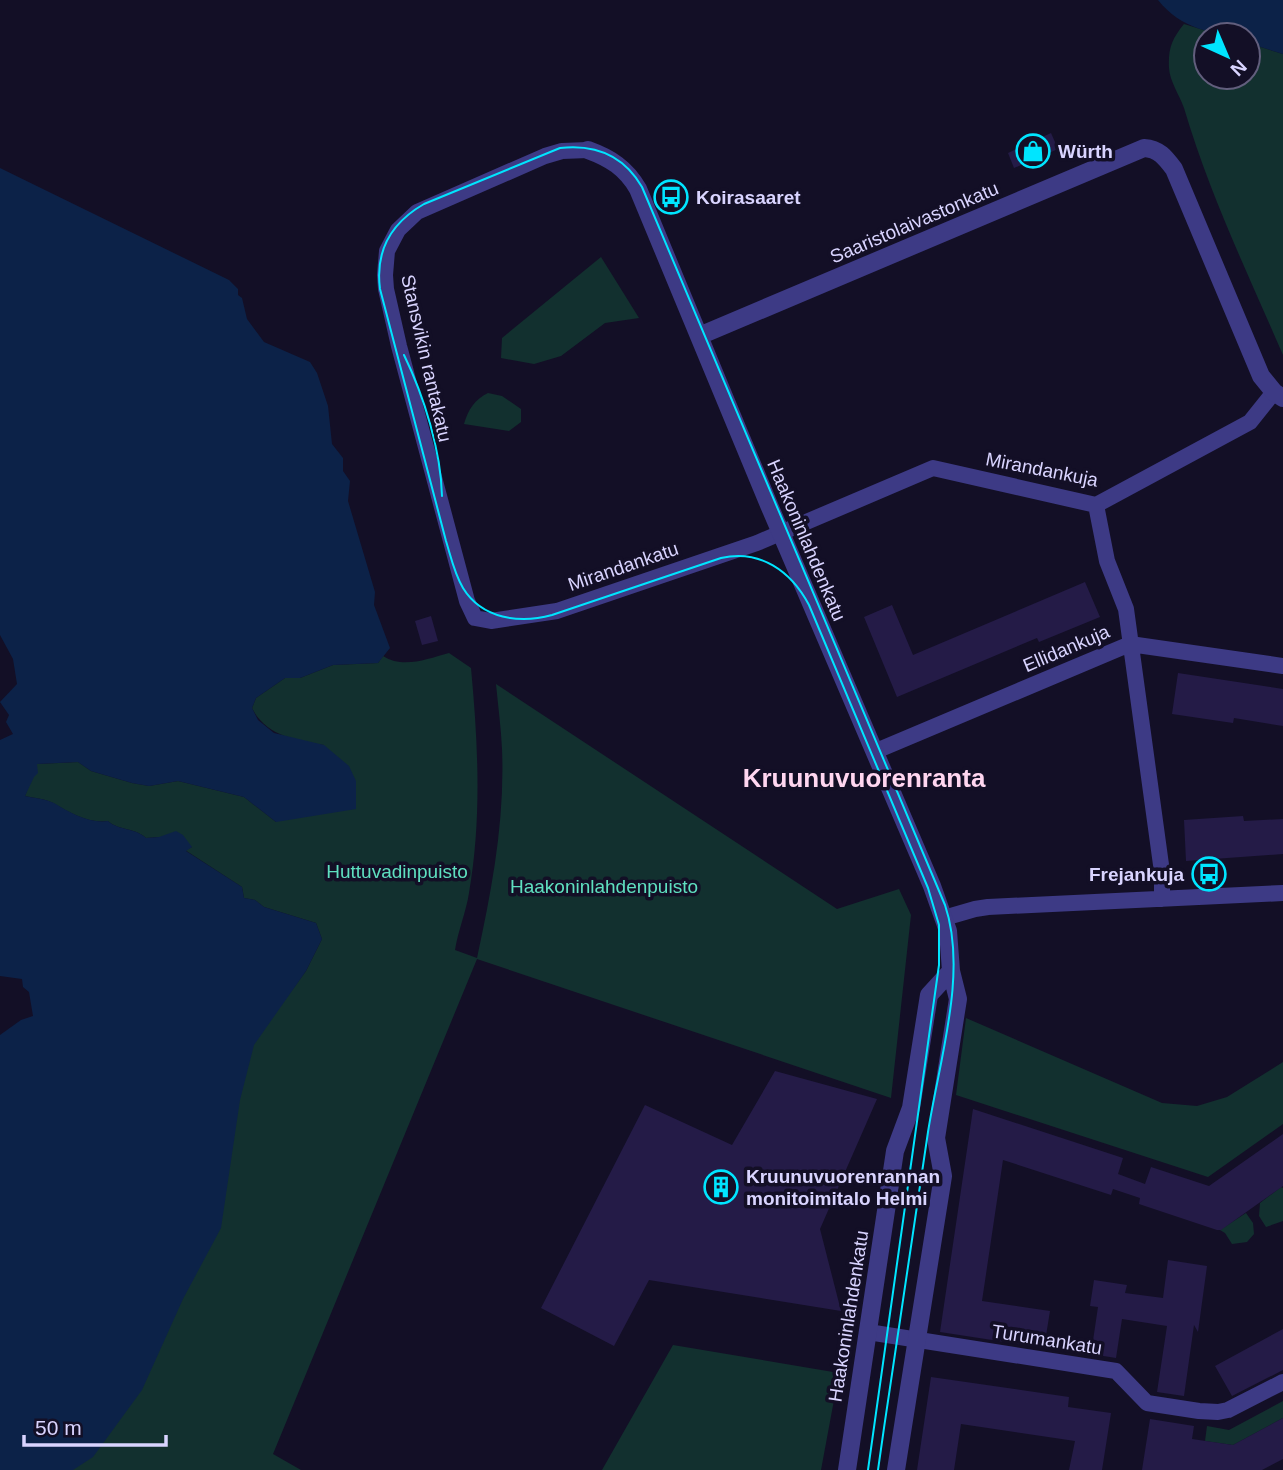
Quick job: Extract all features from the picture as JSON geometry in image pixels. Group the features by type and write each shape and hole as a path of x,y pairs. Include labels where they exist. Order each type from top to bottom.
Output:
{"street":[{"name":"Saaristolaivastonkatu","path":"699,336 1144,148 1155,149 1174,169 1261,376 1278,395"},
{"name":"Haakoninlahdenkatu","path":"588,150 618,164 632,179 649,214 781,533 876,751 944,919 958,999 936,1138 943,1175 896,1470"},
{"name":"Stansvikin rantakatu","path":"475,618 467,601 399,346 386,289 387,251 398,230 417,212 545,156 562,151 588,150"},
{"name":"Mirandankuja","path":"781,533 933,468 1096,505 1250,422 1278,395"},
{"path":"1096,505 1107,561 1126,609 1162,872 1162,899"},
{"name":"Mirandankatu","path":"475,618 491,621 557,611 781,533"},
{"name":"Ellidankuja","path":"876,751 1130,644 1283,666"},
{"path":"944,919 988,907 1283,893"},
{"name":"Haakoninlahdenkatu","path":"847,1470 895,1151 911,1108 929,995 951,971"},
{"name":"Turumankatu","path":"868,1332 1116,1371 1147,1403 1199,1411 1228,1410 1283,1382"}],"green space":[{"path":"1184,24 1192,26 1192,91 1262,91 1262,47 1283,54 1283,355 1217,202 1171,78 1169,55 1174,39"},
{"path":"601,257 639,318 605,323 561,356 534,364 501,358 502,338"},
{"path":"488,393 502,396 521,409 521,422 509,431 464,424 479,398"},
{"path":"449,653 471,668 478,780 473,865 468,900 455,950 477,958 492,880 502,776 502,741 496,684 837,909 899,889 911,915 891,1098 477,959 273,1454 301,1470 7,1470 219,1075 268,1023 306,971 322,939 316,923 244,898 242,887 185,850 192,847 159,837 146,838 108,821 86,819 50,802 25,796 37,764 78,762 91,771 132,783 149,786 178,781 244,797 276,822 324,745 283,735 265,725 252,708 256,698 285,678 300,678 333,665 378,663 383,656 399,662 415,662"},
{"path":"966,1018 1162,1103 1197,1106 1227,1097 1283,1062 1283,1124 1208,1177 956,1095"},
{"path":"1281,1187 1283,1221 1266,1227 1259,1216 1260,1203"},
{"path":"1246,1213 1253,1223 1254,1234 1247,1242 1232,1244 1220,1230"},
{"path":"673,1345 839,1373 821,1470 602,1470"},
{"path":"1283,1401 1283,1418 1233,1445 1205,1441 1207,1426 1229,1430"}],"water":[{"path":"1158,0 1283,0 1283,54 1262,47 1262,21 1192,21 1192,26 1167,10"},
{"path":"0,168 229,280 238,289 247,319 264,342 310,362 317,373 328,406 332,444 343,458 343,471 350,481 348,501 375,592 374,605 390,648 378,663 333,665 300,678 285,678 256,698 252,708 258,720 274,733 324,745 349,766 356,781 356,809 276,822 244,797 178,781 149,786 132,783 91,771 78,762 37,764 38,773 25,796 51,802 87,819 108,821 146,838 176,831 183,835 192,847 186,851 242,887 244,898 316,923 322,939 306,971 254,1045 240,1100 221,1228 183,1299 142,1390 93,1457 73,1470 0,1470 0,1035 21,1020 33,1016 29,992 23,987 22,979 0,976 0,740 13,734 6,722 9,715 0,702 17,684 13,659 0,635"}],"building":[{"name":"Würth","path":"1051,133 1058,149 1014,168 1008,153"},
{"path":"1085,582 1100,617 1039,642 1037,638 897,697 864,617 892,605 913,655"},
{"path":"431,616 438,641 422,645 415,621"},
{"path":"1178,673 1283,689 1283,726 1234,718 1233,723 1172,714"},
{"path":"1243,816 1244,821 1283,819 1283,854 1186,861 1184,820"},
{"name":"Kruunuvuorenrannan monitoimitalo Helmi","path":"775,1071 877,1099 820,1229 841,1311 649,1280 614,1346 541,1308 645,1105 732,1145"},
{"path":"973,1109 1123,1158 1118,1174 1145,1184 1151,1167 1209,1186 1283,1134 1283,1186 1221,1230 1217,1230 1139,1204 1140,1198 1113,1189 1111,1195 1003,1160 982,1301 1050,1311 1044,1348 940,1332"},
{"path":"1168,1260 1207,1266 1198,1332 1194,1325 1184,1396 1157,1392 1167,1326 1122,1319 1116,1358 1091,1354 1098,1307 1090,1306 1094,1280 1127,1285 1125,1293 1163,1298"},
{"path":"1283,1329 1283,1370 1232,1396 1215,1366"},
{"path":"931,1377 1069,1397 1068,1407 1111,1413 1102,1470 1069,1470 1075,1441 961,1424 954,1470 917,1470"},
{"path":"1283,1418 1283,1459 1262,1470 1142,1470 1150,1419 1194,1426 1192,1439 1233,1445"}],"tram line":[{"path":"868,1470 939,965 939,925 928,888 809,605 793,582 773,565 749,557 721,558 540,618 503,617 480,607 471,598 463,588 451,559 380,289 383,250 394,229 412,212 424,204 560,148 585,148 608,154 627,167 642,187 945,905 954,959 953,988 928,1132 878,1470"},
{"path":"404,355 430,424 442,496"}],"place":[{"name":"Würth","path":"1033,151"},
{"name":"Koirasaaret","path":"671,197"},
{"name":"Frejankuja","path":"1209,874"},
{"name":"Kruunuvuorenrannan monitoimitalo Helmi","path":"721,1187"}],"district":[{"name":"Kruunuvuorenranta","path":"864,778"}],"park label":[{"name":"Huttuvadinpuisto","path":"397,871"},
{"name":"Haakoninlahdenpuisto","path":"604,886"}]}
